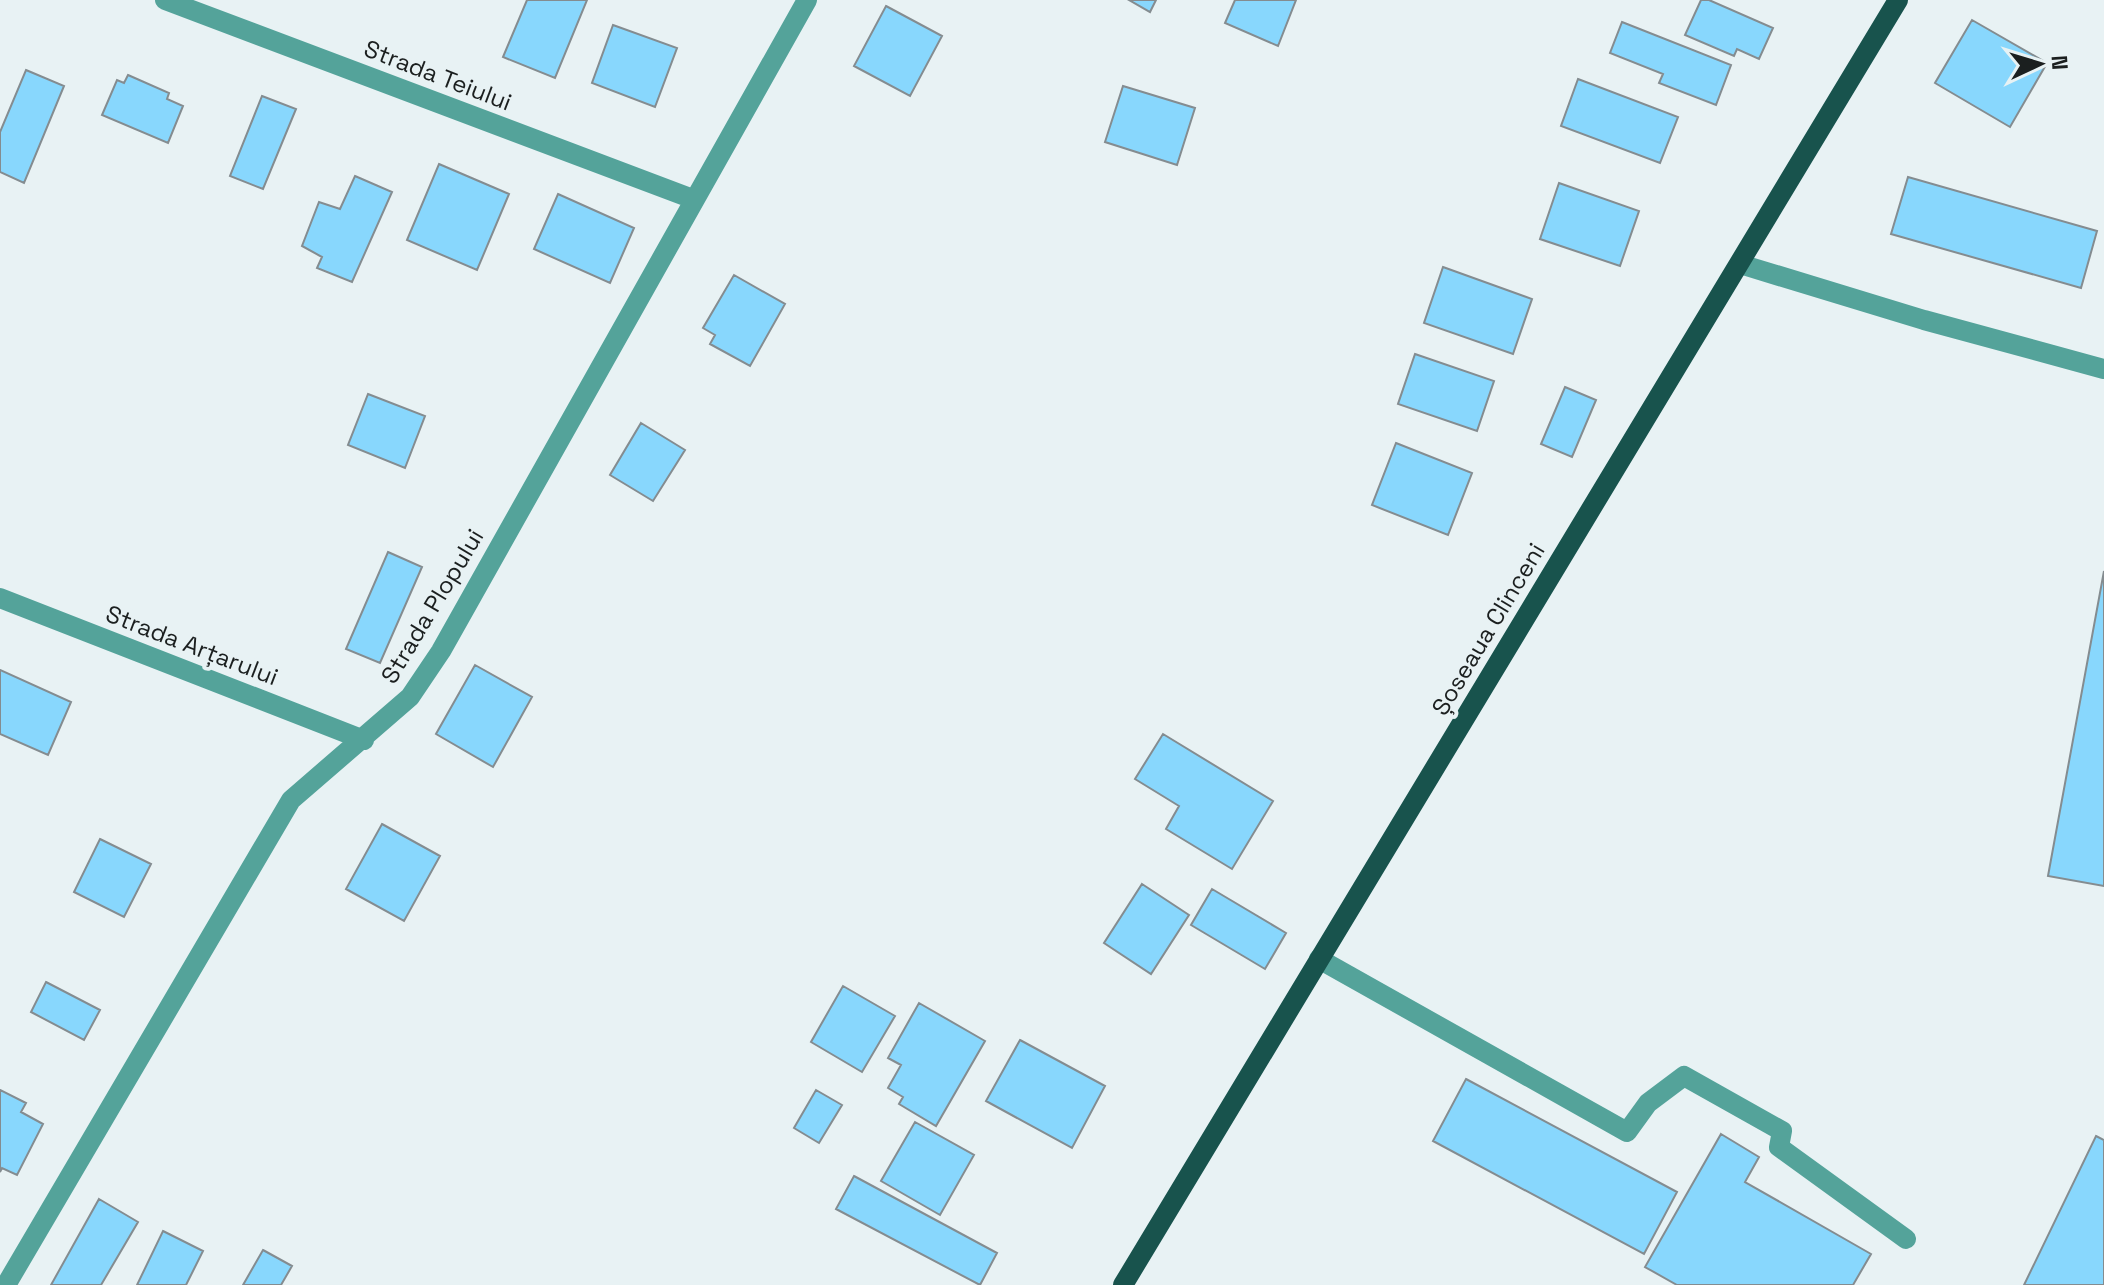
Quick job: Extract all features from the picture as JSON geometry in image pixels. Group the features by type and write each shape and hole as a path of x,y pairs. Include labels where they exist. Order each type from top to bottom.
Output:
{"main road":[{"name":"Șoseaua Clinceni","path":"1123,1285 1898,0"}],"street":[{"name":"Strada Teiului","path":"165,0 693,199"},
{"name":"Strada Plopului","path":"6,1285 291,800 364,740 410,697 441,651 807,0"},
{"path":"1740,264 1924,320 2104,369"},
{"name":"Strada Arțarului","path":"0,598 364,740"},
{"path":"1319,959 1627,1132 1648,1103 1684,1076 1782,1131 1779,1147 1906,1239"}],"building":[{"path":"527,0 587,0 555,78 503,57"},
{"path":"1129,0 1156,0 1150,12"},
{"path":"1235,0 1296,0 1278,46 1225,23"},
{"path":"1701,0 1709,0 1773,28 1759,59 1737,49 1734,56 1685,35"},
{"path":"886,6 942,36 910,96 854,66"},
{"path":"1972,20 2047,63 2010,127 1935,83"},
{"path":"1622,22 1731,65 1716,105 1659,83 1663,74 1610,53"},
{"path":"613,25 677,48 655,107 592,83"},
{"path":"26,70 64,86 24,183 0,172 0,132"},
{"path":"128,75 169,93 167,99 183,106 168,143 102,115 117,80 124,83"},
{"path":"1578,79 1678,117 1660,163 1561,126"},
{"path":"1123,86 1195,108 1177,165 1105,142"},
{"path":"262,96 296,109 263,189 230,176"},
{"path":"439,164 509,194 477,270 407,240"},
{"path":"355,176 392,192 352,282 317,268 322,257 302,246 319,202 340,209"},
{"path":"1908,177 2097,231 2081,288 1891,234"},
{"path":"1559,183 1639,211 1620,266 1540,239"},
{"path":"558,194 634,228 610,283 534,249"},
{"path":"1443,267 1532,299 1513,354 1424,323"},
{"path":"734,275 785,304 750,366 710,344 715,335 703,328"},
{"path":"1415,354 1494,381 1477,431 1398,404"},
{"path":"1565,387 1596,400 1572,457 1541,444"},
{"path":"368,394 425,416 405,468 348,445"},
{"path":"641,423 685,450 653,501 610,475"},
{"path":"1396,443 1472,473 1448,535 1372,505"},
{"path":"388,552 422,567 380,663 346,649"},
{"path":"2104,571 2104,886 2048,876"},
{"path":"475,665 532,697 493,767 436,734"},
{"path":"0,670 71,702 48,755 0,734"},
{"path":"1163,734 1273,801 1232,869 1166,829 1179,806 1135,779"},
{"path":"382,824 440,856 404,921 346,889"},
{"path":"100,839 151,864 124,917 74,892"},
{"path":"1142,884 1189,915 1151,974 1104,943"},
{"path":"1212,889 1286,933 1265,969 1191,925"},
{"path":"46,982 100,1010 84,1040 31,1012"},
{"path":"843,986 895,1016 862,1072 811,1042"},
{"path":"919,1003 985,1041 936,1126 899,1104 903,1097 888,1088 901,1065 888,1058"},
{"path":"1020,1040 1105,1086 1072,1148 986,1101"},
{"path":"1466,1079 1677,1192 1644,1254 1433,1141"},
{"path":"0,1090 26,1103 21,1112 43,1124 17,1175 2,1168 0,1172"},
{"path":"816,1090 842,1105 819,1143 794,1128"},
{"path":"915,1122 974,1155 940,1215 881,1181"},
{"path":"1721,1134 1759,1157 1745,1182 1871,1254 1853,1285 1677,1285 1645,1267"},
{"path":"2096,1136 2104,1140 2104,1285 2024,1285"},
{"path":"854,1176 997,1253 980,1285 836,1209"},
{"path":"99,1199 138,1222 101,1285 51,1285"},
{"path":"163,1231 203,1251 186,1285 137,1285"},
{"path":"263,1250 292,1266 281,1285 243,1285"}]}
